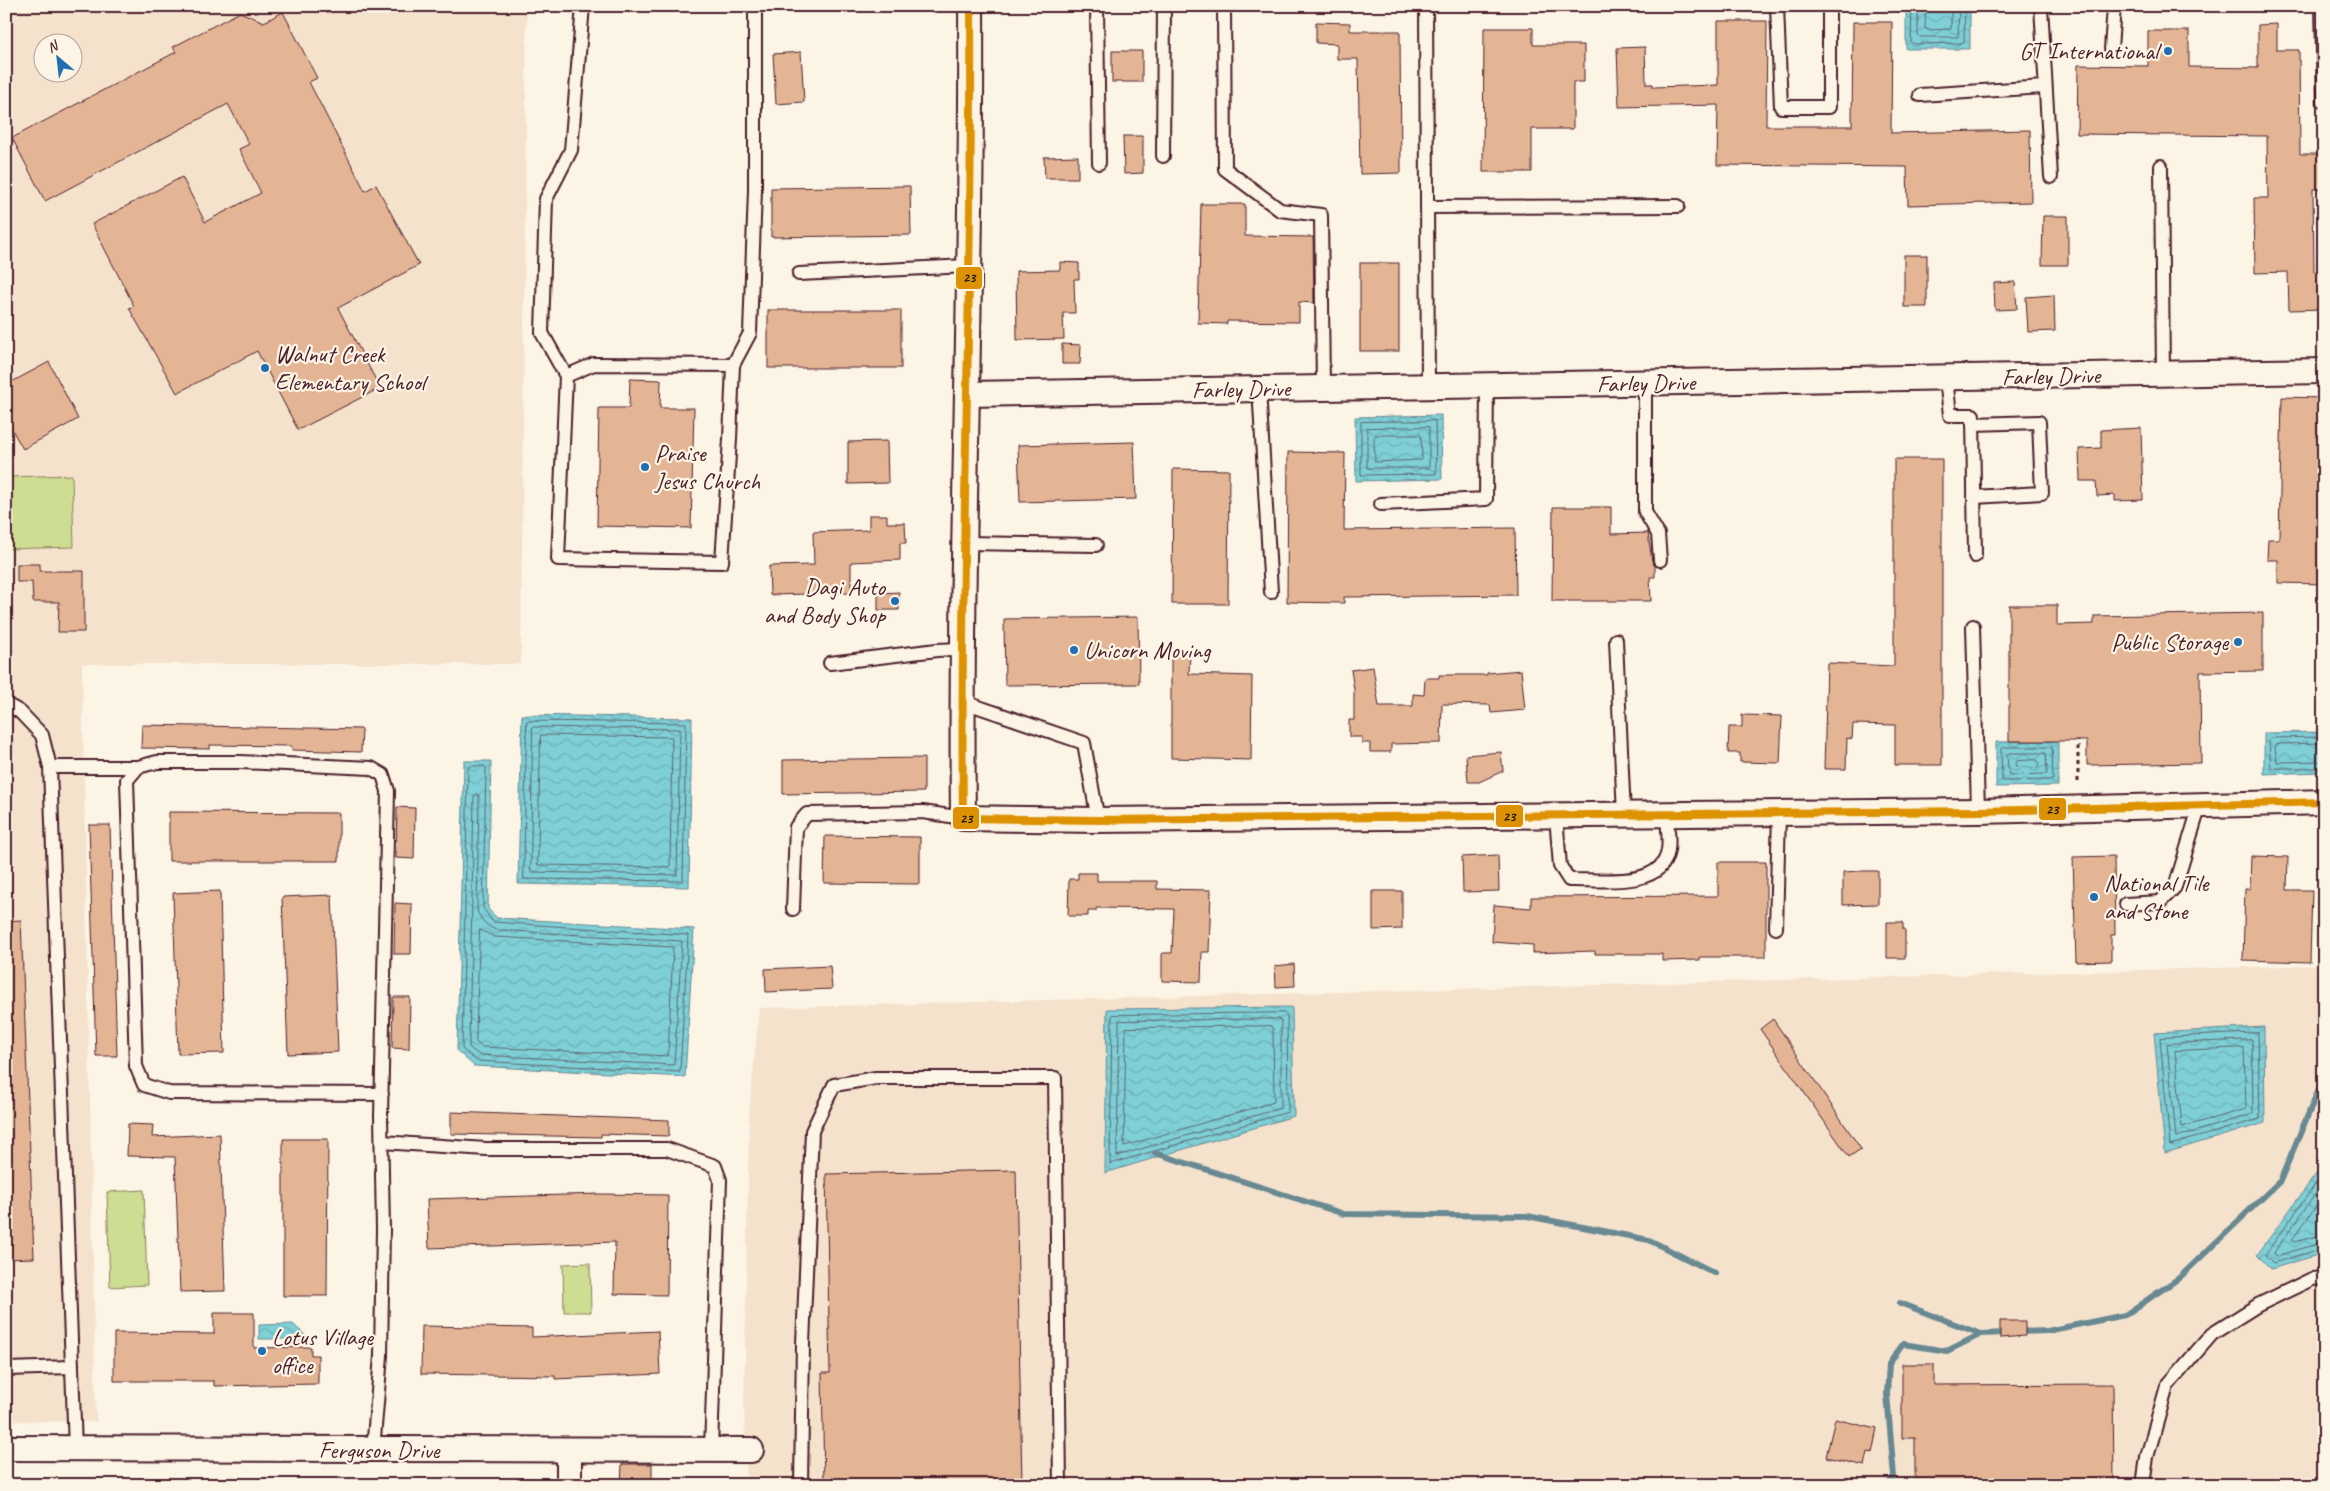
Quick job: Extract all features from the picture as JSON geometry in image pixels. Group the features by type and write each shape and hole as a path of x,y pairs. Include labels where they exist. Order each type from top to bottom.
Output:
{"street":[{"path":"971,6 968,394 961,649 962,818 1098,820 1556,816 1978,811 2324,802"},
{"name":"Farley Drive","path":"968,394 2324,371"},
{"name":"Ferguson Drive","path":"6,1448 751,1450"},
{"path":"569,1450 569,1485"}],"lane":[{"path":"583,6 571,150 546,198 542,333 566,376 558,560 722,562 733,365 750,333 755,190 755,6"},
{"path":"1097,6 1099,163"},
{"path":"1163,156 1164,6"},
{"path":"1224,6 1224,169 1280,210 1321,215 1323,387"},
{"path":"1426,6 1428,385"},
{"path":"1777,6 1781,107 1829,107 1829,6"},
{"path":"2042,6 2044,87 2051,177"},
{"path":"2111,48 2114,6"},
{"path":"2322,6 2324,102"},
{"path":"1920,95 2044,87"},
{"path":"2162,166 2164,374"},
{"path":"1427,207 1678,206"},
{"path":"799,274 968,266"},
{"path":"566,376 594,364 733,365"},
{"path":"1946,378 1950,415 1973,415 1975,556"},
{"path":"1644,383 1645,512 1658,534 1660,560"},
{"path":"1381,504 1486,499 1487,385"},
{"path":"1259,388 1271,592"},
{"path":"1973,424 2038,422 2042,493 1974,497"},
{"path":"965,542 1096,545"},
{"path":"1973,626 1978,811"},
{"path":"1616,640 1624,815"},
{"path":"830,663 961,649"},
{"path":"961,702 1084,743 1098,820"},
{"path":"6,704 20,712 42,735 50,767 75,1449"},
{"path":"50,767 138,767 157,762 240,762 371,768 383,775 388,791 382,1094 383,1230 381,1356 373,1450"},
{"path":"138,767 126,780 136,1066 144,1085 169,1093 382,1094"},
{"path":"2126,904 2160,902 2175,887 2200,805"},
{"path":"793,909 796,827 808,814 923,812 962,818"},
{"path":"1776,928 1779,813"},
{"path":"1556,816 1560,866 1569,880 1641,879 1658,870 1668,851 1667,814"},
{"path":"801,1485 803,1344 812,1131 834,1086 876,1078 1055,1078 1060,1485"},
{"path":"382,1142 486,1149 667,1149 715,1166 720,1180 711,1450"},
{"path":"2143,1485 2147,1457 2167,1386 2212,1334 2242,1315 2312,1278 2324,1278"},
{"path":"6,1369 72,1367"}],"path":[{"path":"2078,741 2078,782"}],"shaded area":[{"name":"Walnut Creek Elementary School","path":"6,6 527,6 521,664 82,664 96,1422 6,1421"},
{"path":"2324,965 2324,1485 747,1485 744,1408 749,1116 759,1008"}],"green space":[{"path":"72,475 74,547 6,549 6,477"},
{"path":"144,1190 147,1285 110,1287 107,1192"},
{"path":"590,1263 591,1312 564,1312 563,1264"}],"water":[{"path":"1970,8 1970,49 1906,49 1906,9"},
{"path":"1441,415 1442,479 1356,481 1355,417"},
{"path":"522,715 692,718 689,887 518,884"},
{"path":"2324,732 2324,772 2264,774 2264,733"},
{"path":"2058,741 2058,786 1996,787 1996,742"},
{"path":"464,761 491,761 488,909 497,918 694,929 685,1077 474,1066 457,1051"},
{"path":"1292,1007 1294,1116 1105,1173 1107,1009"},
{"path":"2264,1027 2265,1123 2165,1153 2154,1033"},
{"path":"2324,1163 2324,1253 2271,1269 2257,1255"},
{"path":"293,1324 308,1338 300,1345 293,1339 259,1339 259,1325"}],"building":[{"path":"240,12 264,22 283,12 317,78 309,82 365,191 376,185 419,265 338,308 380,388 298,430 257,351 177,393 129,308 134,306 92,224 182,177 205,222 261,193 239,149 249,144 228,104 45,201 12,138 176,52 173,47"},
{"path":"1718,21 1767,21 1766,126 1852,126 1853,22 1892,22 1891,133 2030,130 2031,202 1908,205 1907,167 1717,165 1718,105 1619,107 1617,48 1645,47 1646,84 1653,84 1653,87 1718,85"},
{"path":"1316,22 1350,23 1350,31 1400,31 1401,173 1360,174 1358,59 1337,59 1337,44 1316,43"},
{"path":"2277,24 2277,50 2299,50 2300,154 2324,154 2324,189 2313,189 2314,272 2324,272 2324,309 2289,310 2288,272 2255,273 2254,198 2268,198 2267,136 2077,134 2078,65 2148,66 2148,31 2189,31 2189,67 2258,68 2258,25"},
{"path":"1484,28 1533,28 1533,45 1584,45 1584,82 1573,82 1573,129 1532,129 1532,172 1483,172"},
{"path":"1112,51 1142,51 1142,82 1112,82"},
{"path":"801,52 804,102 776,104 773,54"},
{"path":"1123,136 1143,136 1143,173 1124,174"},
{"path":"1078,156 1078,178 1045,178 1044,157"},
{"path":"910,186 911,235 771,237 771,188"},
{"path":"1201,204 1245,204 1245,236 1313,237 1314,303 1299,302 1299,322 1227,321 1227,324 1198,323"},
{"path":"2043,216 2068,216 2068,265 2042,265"},
{"path":"1904,255 1927,255 1927,307 1904,307"},
{"path":"1060,262 1079,263 1079,279 1074,279 1075,313 1063,313 1064,339 1017,340 1016,271 1060,270"},
{"path":"1360,263 1399,263 1399,351 1360,351"},
{"path":"2015,282 2017,309 1995,310 1994,283"},
{"path":"2054,295 2055,331 2028,332 2026,297"},
{"path":"768,310 901,310 901,368 768,368"},
{"path":"1062,344 1081,345 1080,364 1062,364"},
{"path":"49,362 78,419 23,449 6,419 6,385"},
{"name":"Praise Jesus Church","path":"630,379 661,380 660,408 694,408 691,528 597,526 599,408 629,408"},
{"path":"2282,397 2324,398 2324,584 2278,583 2278,560 2267,560 2268,539 2279,539"},
{"path":"2141,428 2143,500 2115,501 2115,495 2097,496 2096,481 2080,481 2079,449 2101,448 2101,430"},
{"path":"887,441 888,483 848,484 848,442"},
{"path":"1134,442 1136,499 1020,502 1018,445"},
{"path":"1288,452 1345,453 1344,530 1515,528 1516,595 1344,597 1344,603 1287,602"},
{"path":"1894,459 1942,459 1942,765 1895,765 1895,725 1853,724 1852,739 1847,738 1846,769 1824,769 1827,663 1894,666"},
{"path":"1173,469 1229,470 1228,604 1172,604"},
{"path":"1553,507 1611,507 1611,534 1648,533 1652,561 1655,566 1655,577 1650,577 1651,601 1552,601"},
{"path":"869,515 887,515 887,523 905,523 906,543 900,543 900,560 851,562 851,593 770,595 769,566 814,565 813,532 869,530"},
{"path":"17,564 40,564 40,571 84,571 84,632 58,632 59,602 33,602 32,582 17,582"},
{"path":"899,592 899,610 878,610 878,593"},
{"path":"2009,605 2057,605 2057,625 2094,624 2094,616 2263,613 2263,671 2200,672 2201,763 2087,765 2087,741 2009,741"},
{"path":"1138,617 1139,684 1005,685 1004,619"},
{"path":"1171,652 1190,652 1189,674 1252,676 1251,760 1171,758"},
{"path":"1373,667 1379,706 1413,706 1413,694 1424,695 1425,678 1439,678 1439,675 1487,675 1487,673 1521,670 1525,710 1491,713 1490,705 1442,704 1441,743 1391,744 1391,752 1370,752 1370,743 1362,743 1362,737 1349,737 1349,720 1354,720 1354,690 1351,670"},
{"path":"1742,715 1782,716 1780,763 1740,762 1740,753 1728,753 1729,727 1742,727"},
{"path":"142,725 362,729 361,752 292,750 292,746 210,745 210,749 141,748"},
{"path":"1501,752 1503,771 1479,782 1468,782 1466,755"},
{"path":"924,758 924,792 783,794 783,760"},
{"path":"397,807 415,808 414,859 396,858"},
{"path":"169,812 339,813 339,861 169,861"},
{"path":"89,825 110,825 117,1056 96,1056"},
{"path":"825,836 920,837 920,884 824,883"},
{"path":"1498,855 1499,891 1463,892 1462,857"},
{"name":"National Tile and Stone","path":"2114,856 2115,935 2111,935 2111,961 2076,962 2073,857"},
{"path":"2251,856 2288,857 2287,890 2312,890 2310,962 2243,960 2245,889 2250,889"},
{"path":"1718,862 1766,862 1766,957 1700,957 1700,960 1662,961 1662,954 1595,954 1595,951 1533,953 1533,945 1492,942 1494,905 1531,908 1531,897 1718,896"},
{"path":"1878,871 1878,904 1843,905 1843,872"},
{"path":"1078,873 1097,873 1097,881 1157,881 1157,889 1211,890 1209,952 1202,952 1201,982 1162,981 1162,953 1172,953 1174,909 1096,908 1096,911 1088,911 1088,916 1068,916 1069,879 1078,879"},
{"path":"220,891 224,1053 178,1054 173,893"},
{"path":"1373,891 1402,891 1402,929 1373,930"},
{"path":"332,895 338,1052 288,1054 282,897"},
{"path":"395,903 412,904 411,954 394,954"},
{"path":"21,920 34,1258 6,1259 6,921"},
{"path":"1887,922 1903,922 1903,929 1905,929 1905,958 1887,958"},
{"path":"1294,964 1295,986 1276,987 1275,966"},
{"path":"830,966 832,989 766,992 765,969"},
{"path":"393,997 410,997 409,1049 392,1048"},
{"path":"1773,1019 1861,1149 1849,1157 1760,1029"},
{"path":"451,1112 669,1120 669,1136 601,1134 601,1137 451,1134"},
{"path":"128,1124 153,1125 152,1137 220,1134 225,1291 180,1292 175,1157 127,1156"},
{"path":"283,1139 328,1139 327,1296 283,1296"},
{"path":"1016,1170 1022,1485 824,1485 822,1373 830,1373 826,1174"},
{"path":"600,1194 668,1195 667,1295 614,1294 615,1242 429,1248 427,1199"},
{"path":"214,1313 254,1313 254,1348 311,1347 311,1355 318,1355 318,1384 214,1386 214,1381 114,1381 114,1333 214,1334"},
{"path":"2000,1321 2025,1321 2025,1336 2000,1338"},
{"path":"422,1326 532,1328 532,1337 658,1331 660,1374 555,1379 555,1376 421,1374"},
{"path":"1902,1364 1934,1364 1934,1385 2113,1384 2114,1485 1915,1485 1915,1438 1902,1438"},
{"path":"1835,1419 1877,1429 1872,1453 1868,1452 1865,1466 1826,1457"},
{"path":"622,1464 652,1464 652,1485 621,1485"}],"waterway":[{"path":"2016,1332 2047,1331 2125,1315 2179,1278 2280,1181 2324,1077"},
{"path":"1155,1153 1344,1214 1527,1216 1649,1240 1715,1273"},
{"path":"1900,1303 1981,1334 2006,1333"},
{"path":"1887,1485 1894,1477 1887,1394 1889,1364 1903,1344 1947,1351 1981,1334"}],"transit line":[{"name":"23","path":"971,6 970,209 963,615 963,818 1098,820 1978,811 2324,802"}],"place":[{"name":"GT International","path":"2168,51"},
{"name":"Walnut Creek Elementary School","path":"265,368"},
{"name":"Praise Jesus Church","path":"645,467"},
{"name":"Dagi Auto and Body Shop","path":"895,601"},
{"name":"Public Storage","path":"2238,642"},
{"name":"Unicorn Moving","path":"1074,650"},
{"name":"National Tile and Stone","path":"2094,897"},
{"name":"Lotus Village office","path":"262,1351"}]}
